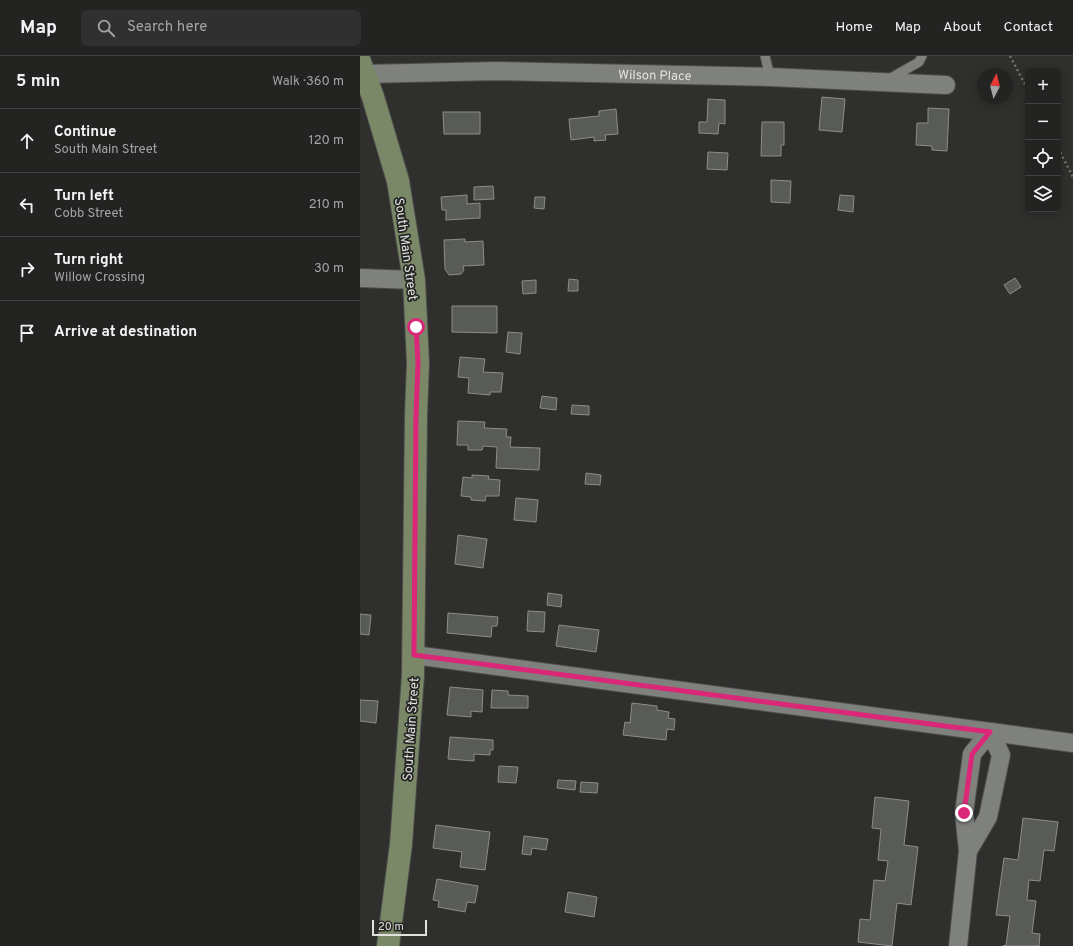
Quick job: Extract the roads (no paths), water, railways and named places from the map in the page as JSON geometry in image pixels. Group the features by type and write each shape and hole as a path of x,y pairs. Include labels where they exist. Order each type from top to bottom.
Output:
{"main road":[{"name":"South Main Street","path":"362,68 373,97 398,181 414,280 418,363 416,415 414,655 406,786 400,853 388,946"}],"street":[{"name":"Wilson Place","path":"362,68 770,77 946,85"},
{"path":"360,278 414,280"},
{"path":"414,655 1073,743"},
{"path":"958,946 968,851 964,813 972,754 990,732"},
{"path":"968,851 988,817 1001,755 990,732"}],"lane":[{"path":"765,56 770,77"},
{"path":"884,82 919,62 922,56"}]}
